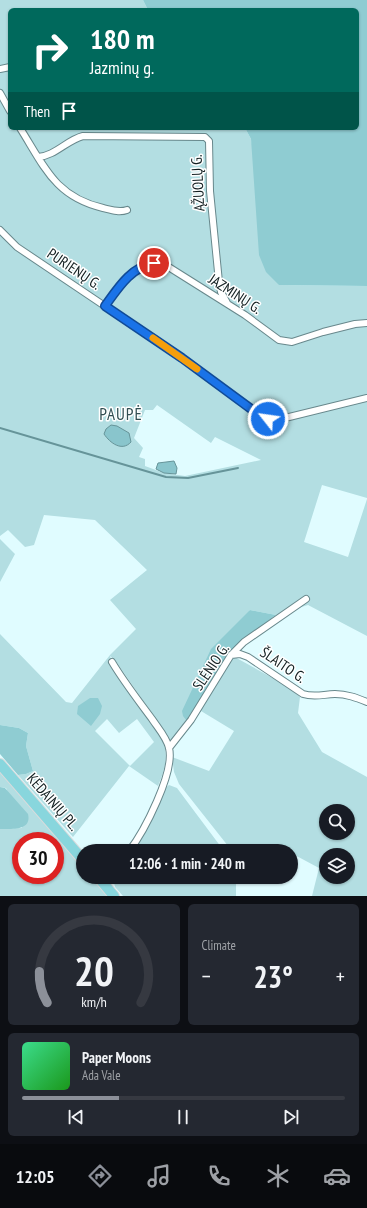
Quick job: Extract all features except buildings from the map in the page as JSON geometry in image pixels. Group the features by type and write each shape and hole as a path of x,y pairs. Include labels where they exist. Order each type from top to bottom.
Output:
{"main road":[{"name":"KĖDAINIŲ PL.","path":"0,764 76,852"},
{"path":"106,884 114,896"}],"street":[{"path":"0,93 8,107"},
{"path":"21,130 55,183 83,202 117,212 127,210"},
{"name":"ĄŽUOLŲ G.","path":"38,156 53,152 76,138 83,136 205,137 208,141 210,191 219,282 221,292 227,303"},
{"name":"PURIENŲ G.","path":"0,230 17,247 182,358 262,417 268,419 281,419 367,398"},
{"name":"JAZMINŲ G.","path":"105,306 127,278 141,268 154,263 167,266 227,303 284,342 292,342 355,324 367,323"},
{"name":"SLĖNIO G.","path":"169,748 191,720 231,655 244,642 306,599"},
{"name":"ŠLAITO G.","path":"231,655 240,654 248,657 303,694 312,697 335,694 349,695 367,702"},
{"path":"112,662 161,732 169,748 169,766 163,785 148,820 133,844"}],"shaded area":[{"path":"0,0 143,0 147,8 8,8 8,130 246,130 251,139 279,285 367,286 367,498 322,485 304,542 348,557 367,499 367,636 308,605 276,615 250,610 187,721 169,743 164,731 115,660 110,656 112,662 161,736 166,755 165,767 158,786 129,766 73,837 18,775 33,771 26,746 28,733 19,728 0,725 0,634 66,702 72,703 110,655 136,629 110,600 147,570 95,520 44,515 34,545 25,547 8,530 0,536","holes":["157,405 211,443 215,437 261,460 185,476 164,473 145,466 145,459 139,457 143,448 134,438 145,410 153,410","107,719 119,733 137,719 154,742 130,766 95,731"]},
{"path":"143,0 367,0 367,286 279,285 266,272 259,255 251,139 246,130 359,130 359,8 147,8"},
{"path":"111,425 117,426 129,433 131,442 128,445 116,445 109,440 104,434 106,429"},
{"path":"174,461 177,468 176,474 164,473 156,469 158,463"},
{"path":"0,539 15,554 0,582"},
{"path":"250,610 276,615 239,643 201,711 190,725 183,716 182,711 211,649"},
{"path":"231,655 287,686 300,697 298,713 322,752 367,777 367,896 312,896 319,868 298,857 298,844 226,844 179,784 174,772 172,757 209,771 234,731 201,711"},
{"path":"90,698 98,698 102,706 100,714 91,726 77,714 78,706"},
{"path":"0,725 19,728 28,733 26,746 33,771 18,775 0,754"},
{"path":"0,772 52,832 12,832 12,884 64,884 64,846 76,860 76,884 97,884 108,896 0,896 0,829 22,828 6,788 0,787"},
{"path":"169,785 177,788 219,844 136,844 164,789"},
{"path":"0,787 5,788 28,814 27,824 15,829 0,829"},
{"path":"114,884 236,884 236,896 123,896 115,887"}],"waterway":[{"path":"0,428 166,477 188,478 238,468"}],"slow traffic":[{"path":"153,338 197,369"}],"district":[{"name":"PAUPĖ","path":"121,414"}],"route":[{"path":"154,263 148,264 141,268 122,282 105,306 182,358 262,417 268,419"}]}
